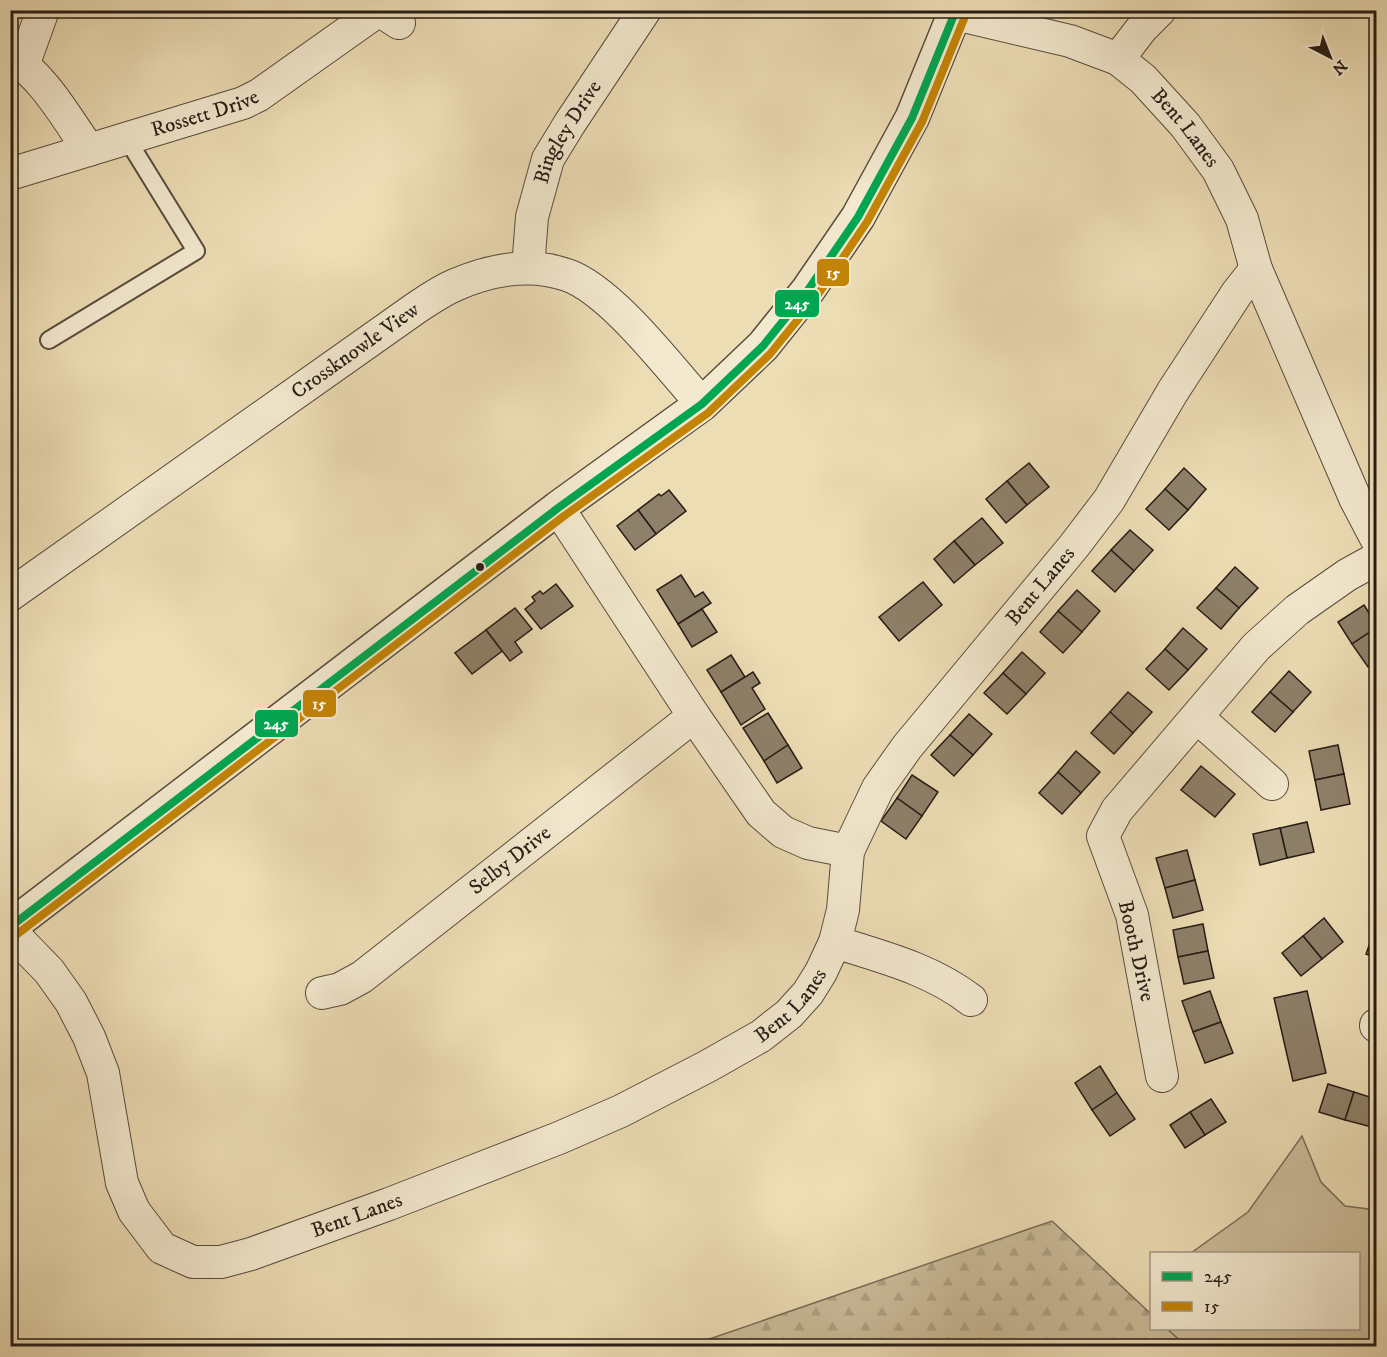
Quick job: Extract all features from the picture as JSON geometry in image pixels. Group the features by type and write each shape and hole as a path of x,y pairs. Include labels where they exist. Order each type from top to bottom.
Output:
{"street":[{"path":"43,10 17,60 36,76 89,150"},
{"name":"Rossett Drive","path":"10,174 229,108 259,95 379,10 399,22"},
{"name":"Bingley Drive","path":"528,268 532,217 548,159 645,10"},
{"path":"1118,59 1142,28 1160,10"},
{"path":"10,929 558,508 702,404 763,346 808,290 858,217 912,118 956,12"},
{"name":"Bent Lanes","path":"956,12 1070,41 1118,59 1143,78 1185,125 1218,170 1242,219 1256,269 1366,495 1377,538"},
{"name":"Crossknowle View","path":"10,595 416,308 453,286 480,275 528,268 569,275 601,296 632,325 702,404"},
{"name":"Bent Lanes","path":"10,929 49,971 71,1002 89,1036 103,1073 122,1183 134,1211 162,1248 193,1262 221,1262 251,1254 559,1138 621,1111 761,1036 789,1014 808,993 835,942 843,910 848,852 878,788 907,747 1067,555 1109,500 1173,391 1237,293 1256,269"},
{"path":"558,508 694,716 761,813 783,832 808,843 848,852"},
{"name":"Booth Drive","path":"1162,1076 1132,915 1103,836 1117,810 1256,647 1297,610 1347,574 1377,560"},
{"name":"Selby Drive","path":"322,993 340,989 362,977 694,716"},
{"path":"1197,717 1272,784"},
{"name":"Bent Lanes","path":"835,942 905,965 946,982 971,1000"}],"lane":[{"path":"49,340 196,250 127,139"}],"green space":[{"path":"1302,1136 1321,1182 1345,1206 1376,1210 1376,1346 1186,1346 1168,1330 1360,1330 1360,1252 1192,1252 1248,1212"},
{"path":"1052,1221 1150,1313 1150,1330 1168,1330 1186,1346 1083,1346 1078,1342 1056,1346 689,1346"}],"building":[{"path":"1029,463 1049,487 1027,505 1007,481"},
{"path":"1184,468 1206,489 1188,510 1165,489"},
{"path":"1007,481 1027,505 1006,523 986,499"},
{"path":"1165,489 1188,510 1169,530 1146,509"},
{"path":"669,490 686,511 656,534 638,510 659,494 661,496"},
{"path":"638,510 656,534 635,550 617,526"},
{"path":"982,518 1003,543 975,565 954,541"},
{"path":"1130,530 1153,550 1134,571 1111,550"},
{"path":"954,541 975,565 954,583 934,559"},
{"path":"1111,550 1134,571 1115,592 1092,571"},
{"path":"1235,567 1258,588 1239,608 1216,588"},
{"path":"681,575 695,597 703,592 711,603 678,624 657,590"},
{"path":"923,582 942,605 899,641 879,617"},
{"path":"556,584 573,606 541,629 525,609 535,601 532,597 540,591 543,594"},
{"path":"1216,588 1239,608 1221,629 1197,608"},
{"path":"1077,590 1100,611 1082,632 1058,611"},
{"path":"1364,605 1376,624 1376,628 1352,644 1338,622"},
{"path":"515,608 532,629 515,642 522,652 510,661 486,630"},
{"path":"702,609 717,632 692,647 678,624"},
{"path":"1058,611 1082,632 1063,653 1040,632"},
{"path":"1183,628 1207,649 1188,670 1165,649"},
{"path":"1376,628 1376,661 1368,667 1352,644"},
{"path":"486,630 502,651 472,674 455,653"},
{"path":"1165,649 1188,670 1169,690 1146,669"},
{"path":"1022,652 1045,673 1026,694 1003,673"},
{"path":"731,655 745,677 721,692 707,670"},
{"path":"1289,671 1311,692 1293,712 1270,692"},
{"path":"753,672 760,683 752,688 765,709 741,725 721,692"},
{"path":"1003,673 1026,694 1007,714 984,693"},
{"path":"1128,692 1152,712 1133,733 1110,712"},
{"path":"1270,692 1293,712 1275,732 1252,712"},
{"path":"1110,712 1133,733 1114,754 1091,733"},
{"path":"768,713 788,745 764,761 743,728"},
{"path":"969,714 992,734 973,755 950,735"},
{"path":"950,735 973,755 954,776 931,755"},
{"path":"788,745 802,768 777,783 764,761"},
{"path":"1338,745 1344,774 1315,780 1309,751"},
{"path":"1076,751 1100,772 1081,793 1058,772"},
{"path":"1201,766 1235,794 1215,817 1181,790"},
{"path":"1058,772 1081,793 1062,814 1039,793"},
{"path":"1344,774 1350,804 1321,810 1315,780"},
{"path":"912,775 938,792 922,816 897,798"},
{"path":"897,798 922,816 906,839 881,821"},
{"path":"1307,822 1314,852 1287,858 1280,828"},
{"path":"1280,828 1287,858 1260,865 1253,834"},
{"path":"1187,850 1195,880 1165,888 1156,858"},
{"path":"1195,880 1203,910 1173,918 1165,888"},
{"path":"1324,918 1343,942 1322,959 1303,936"},
{"path":"1203,924 1208,951 1178,957 1173,930"},
{"path":"1376,926 1376,958 1366,954"},
{"path":"1303,936 1322,959 1301,976 1282,953"},
{"path":"1208,951 1214,978 1184,984 1178,957"},
{"path":"1210,991 1221,1022 1193,1032 1182,1001"},
{"path":"1307,991 1326,1073 1293,1081 1274,998"},
{"path":"1221,1022 1233,1053 1205,1063 1193,1032"},
{"path":"1100,1066 1117,1093 1092,1110 1075,1083"},
{"path":"1328,1084 1354,1092 1345,1120 1319,1112"},
{"path":"1354,1092 1376,1099 1376,1112 1372,1127 1345,1120"},
{"path":"1117,1093 1135,1119 1110,1136 1092,1110"},
{"path":"1211,1099 1226,1122 1205,1135 1190,1112"},
{"path":"1190,1112 1205,1135 1185,1148 1170,1125"}],"transit line":[{"name":"245","path":"10,927 558,508 702,404 763,346 808,290 858,217 912,118 956,10"},
{"name":"15","path":"16,935 564,516 708,413 770,354 817,296 867,222 922,122 966,14"}]}
